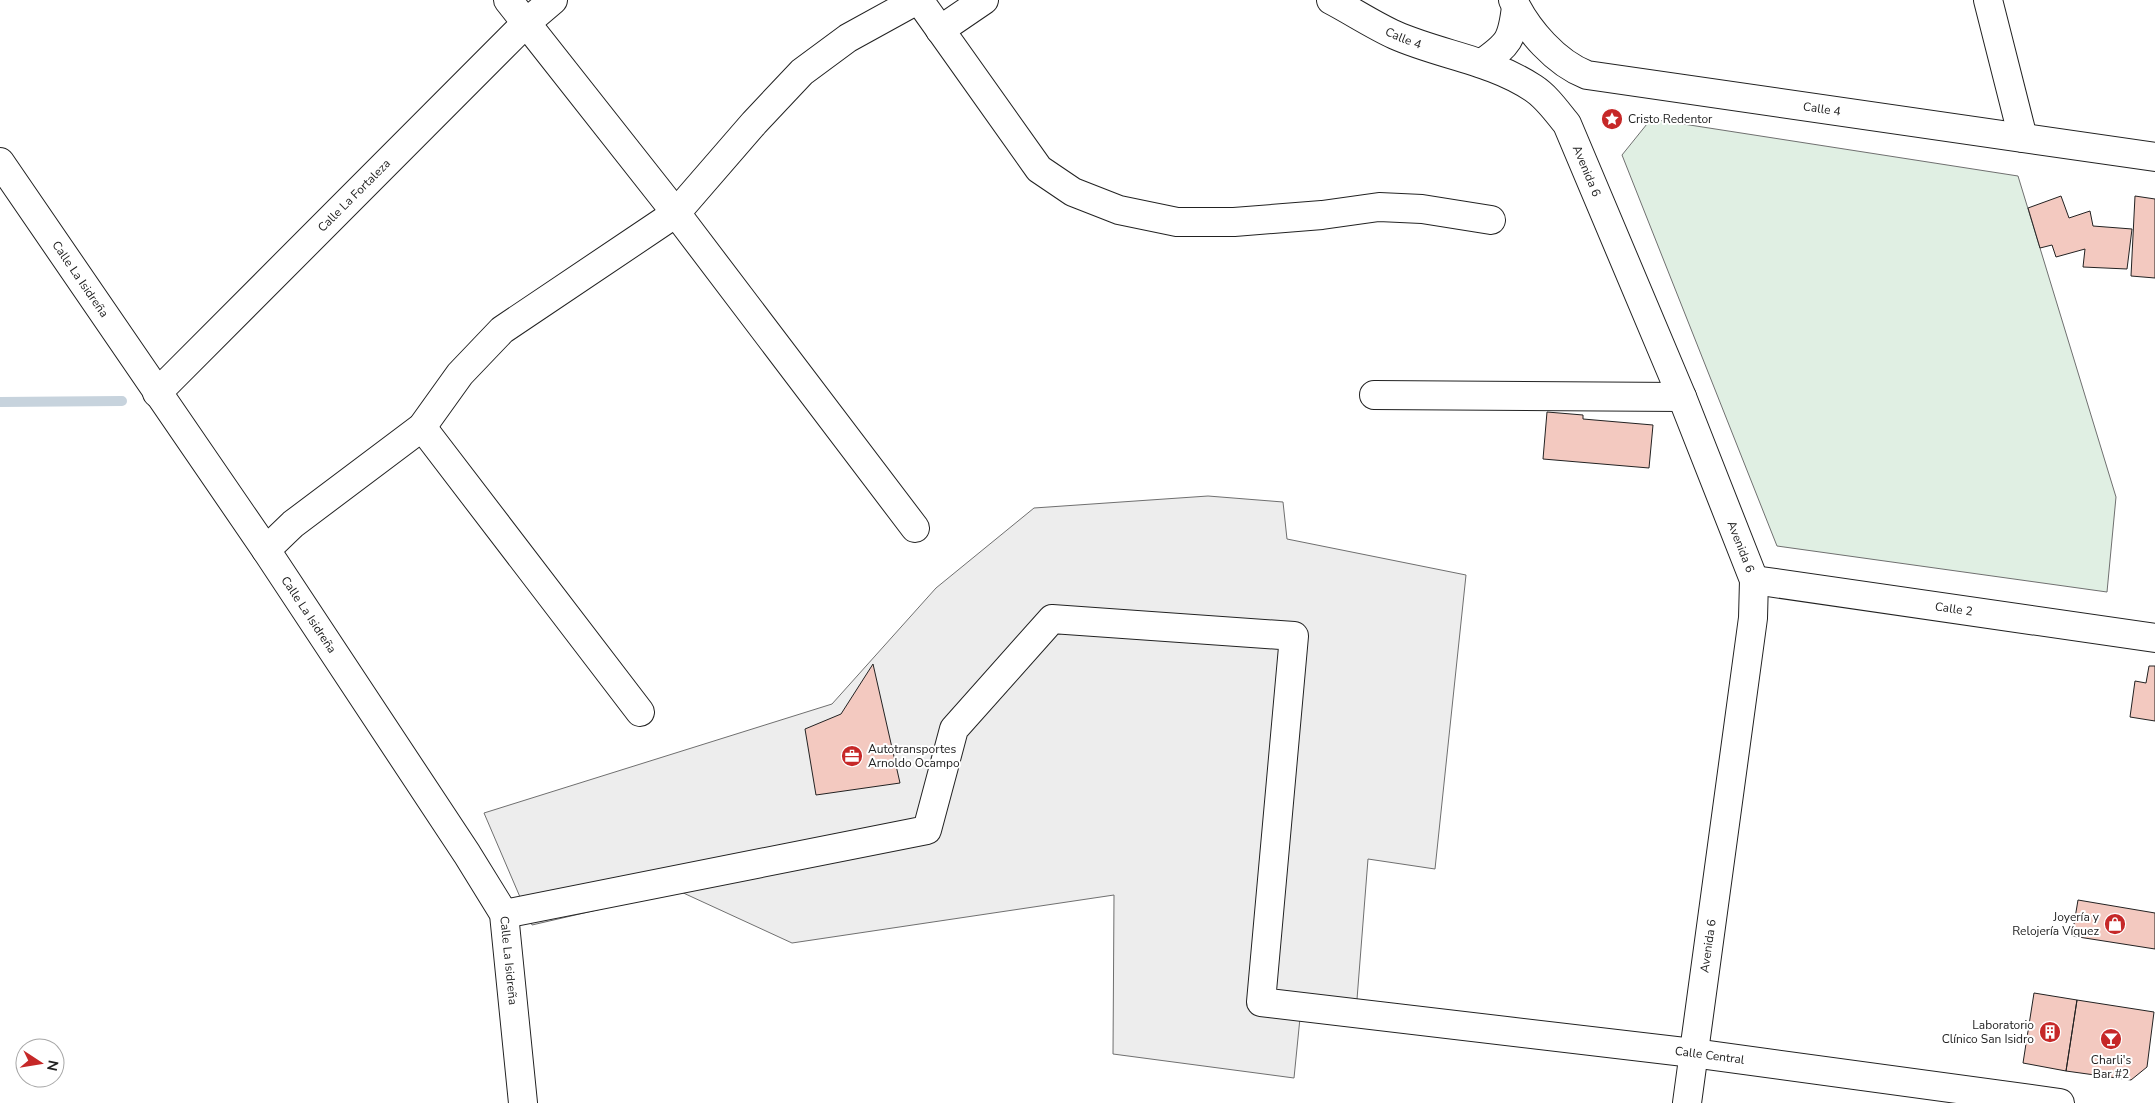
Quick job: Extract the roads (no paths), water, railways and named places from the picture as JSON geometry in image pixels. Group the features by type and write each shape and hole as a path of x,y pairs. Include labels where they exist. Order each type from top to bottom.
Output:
{"street":[{"path":"508,0 676,213 915,528"},
{"name":"Calle La Fortaleza","path":"157,393 526,23 553,0"},
{"path":"266,550 294,524 422,427 460,374 502,330 676,213 754,123 802,72 848,38 918,0 1039,169 1073,192 1119,210 1177,222 1234,222 1322,215 1379,207 1422,209 1491,220"},
{"path":"940,30 984,0"},
{"name":"Calle 4","path":"1331,0 1395,35 1482,64"},
{"path":"1988,0 2022,138"},
{"path":"1482,64 1504,48 1513,31 1515,4"},
{"name":"Calle 4","path":"1515,4 1540,40 1574,70 1587,75 2155,157"},
{"name":"Avenida 6","path":"1482,64 1535,89 1567,124 1682,397 1754,580 1754,618 1687,1103"},
{"path":"1567,124 1565,98 1572,84 1587,75"},
{"name":"Calle La Isidreña","path":"0,162 266,550 467,854 504,914 523,1103"},
{"path":"1374,395 1682,397"},
{"path":"422,427 640,712"},
{"name":"Calle 2","path":"1754,580 2155,638"},
{"name":"Calle Central","path":"504,914 927,830 954,729 1052,619 1294,636 1261,1002 1358,1015 1693,1053 2060,1103"}],"waterway":[{"path":"0,402 122,401"}],"place":[{"name":"Cristo Redentor","path":"1612,119"},
{"name":"Autotransportes Arnoldo Ocampo","path":"852,756"},
{"name":"Joyería y Relojería Víquez","path":"2115,924"},
{"name":"Laboratorio Clínico San Isidro","path":"2050,1032"},
{"name":"Charli's Bar #2","path":"2111,1039"}]}
